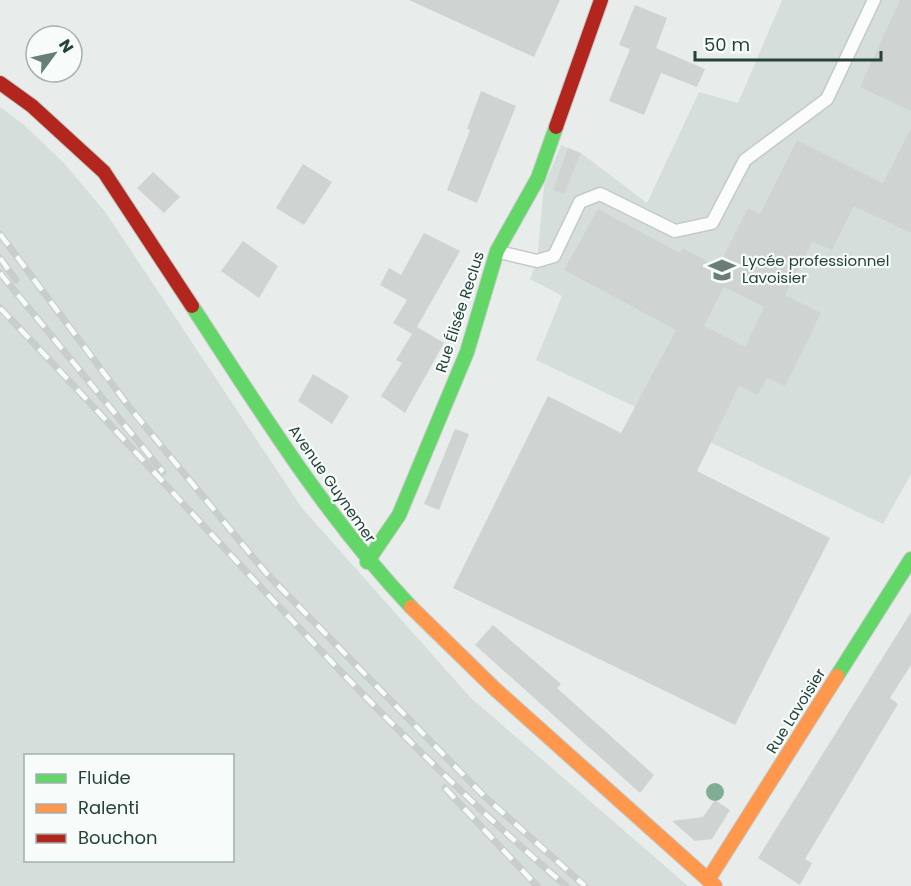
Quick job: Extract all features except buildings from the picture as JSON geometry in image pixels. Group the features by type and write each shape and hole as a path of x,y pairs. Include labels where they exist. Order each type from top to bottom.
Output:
{"main road":[{"name":"Rue Élisée Reclus","path":"367,562 399,515 467,352 497,251 538,178 601,0"},
{"name":"Avenue Guynemer","path":"0,83 32,106 104,172 298,470 367,562 466,665 712,883"},
{"name":"Rue Lavoisier","path":"712,883 910,562"}],"lane":[{"path":"497,251 537,261 554,256 580,202 600,194 675,231 712,223 745,160 827,99 874,0"}],"shaded area":[{"name":"Lycée professionnel Lavoisier","path":"782,0 911,0 911,474 883,524 536,360 562,296 530,279 537,261 544,186 561,145 581,153 647,203 699,92 738,103"},
{"path":"0,107 23,124 63,162 106,213 302,508 470,697 688,886 0,886"}],"railway":[{"path":"0,234 130,408 267,574 484,796 585,886"},
{"path":"0,258 16,280"},
{"path":"0,273 163,472"},
{"path":"0,308 346,677 490,819 566,886"},
{"path":"445,788 537,886"}],"traffic: fast":[{"path":"367,562 399,515 467,352 497,251 538,178 556,127"},
{"path":"192,306 268,423 322,499 350,536 411,607"},
{"path":"837,676 911,559"}],"traffic: slow":[{"path":"411,607 495,689 715,886"},
{"path":"708,880 837,676"}],"traffic: jam":[{"path":"556,127 601,0"},
{"path":"0,83 32,106 104,172 192,306"}],"place":[{"name":"Lycée professionnel Lavoisier","path":"722,270"}]}
